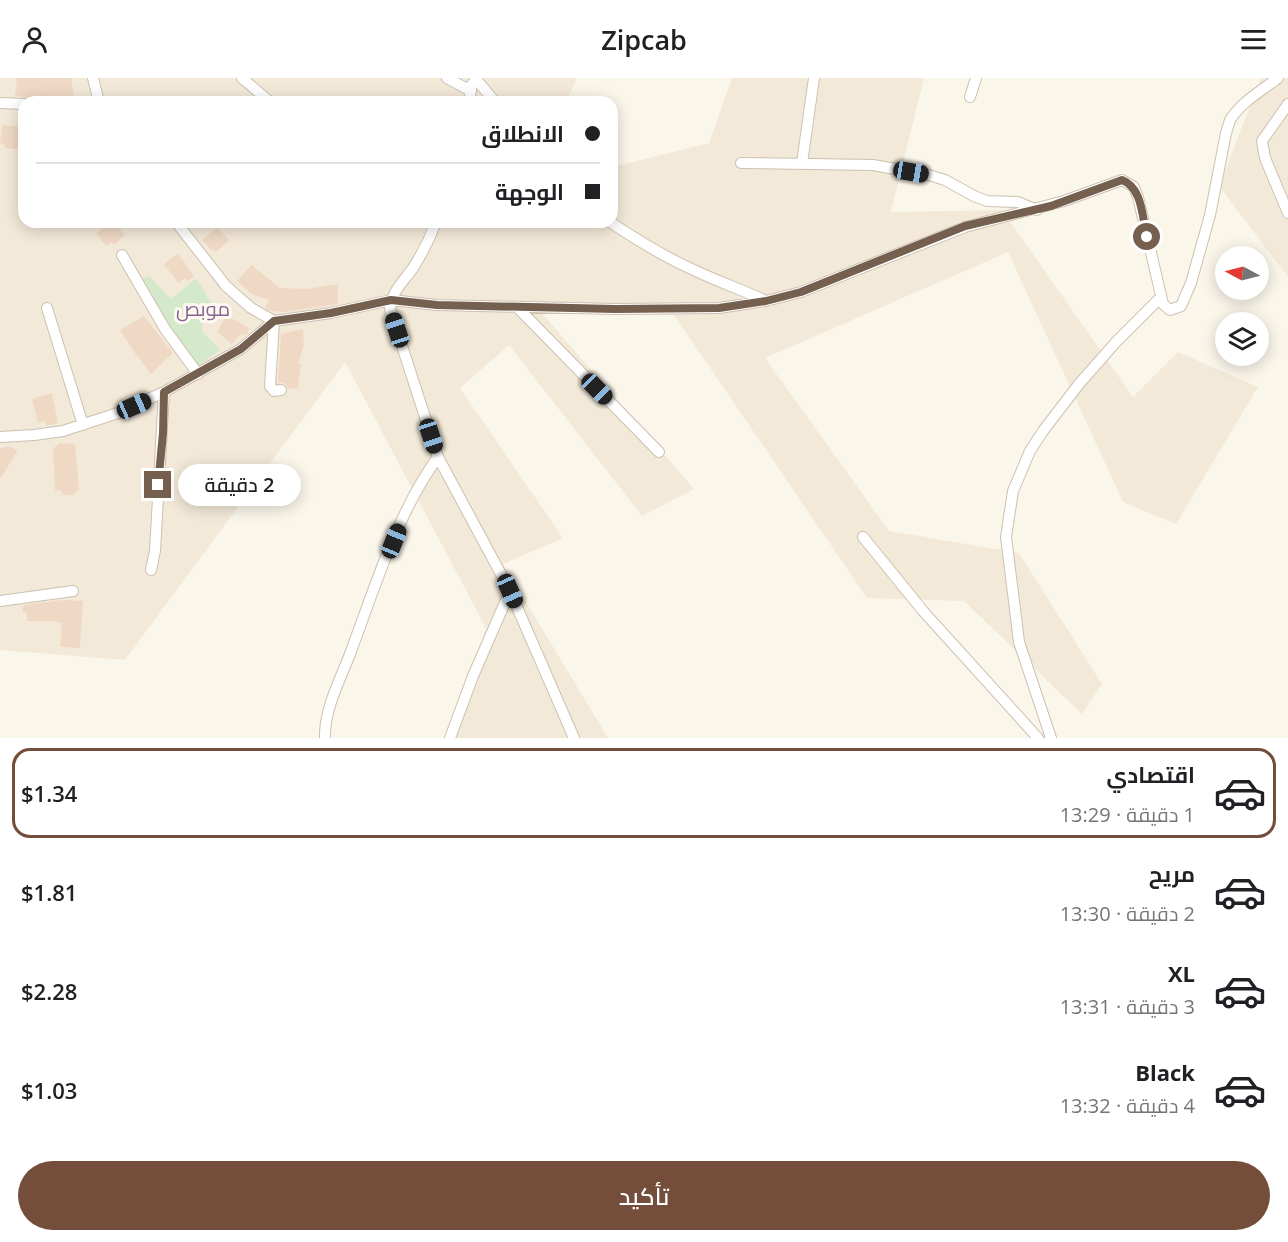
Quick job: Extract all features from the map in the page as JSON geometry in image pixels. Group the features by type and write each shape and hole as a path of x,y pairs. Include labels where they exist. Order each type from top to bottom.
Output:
{"street":[{"path":"93,78 98,96"},
{"path":"242,78 263,96"},
{"path":"447,78 470,96 474,78"},
{"path":"474,78 490,96"},
{"path":"802,163 814,78"},
{"path":"970,98 976,78"},
{"path":"0,437 34,435 83,426 118,413 164,392 241,349 274,321 331,313 391,300 437,305 615,309 719,308 766,301 801,292 965,226 1037,210 1122,180 1134,187 1138,197 1163,304 1170,310 1176,309 1184,301 1210,215 1230,120 1245,102 1278,78"},
{"path":"0,103 18,104"},
{"path":"1288,104 1262,141 1266,158 1288,213"},
{"path":"741,163 873,165 930,175 987,201 1018,202 1037,210"},
{"path":"618,227 660,253 766,301"},
{"path":"181,228 226,286 252,308 274,321"},
{"path":"431,228 421,254 391,300 390,309 438,457 510,591 574,738"},
{"path":"122,255 165,329 198,374"},
{"path":"1051,738 1019,642 1006,537 1013,491 1030,451 1043,431 1079,384 1116,342 1161,297"},
{"path":"517,307 659,452"},
{"path":"47,308 83,426"},
{"path":"274,321 270,386 272,390 281,390"},
{"path":"151,570 155,551 164,392"},
{"path":"325,738 334,696 377,581 413,495 438,457"},
{"path":"862,537 923,611 1038,738"},
{"path":"0,602 73,591"},
{"path":"450,738 473,676 510,591"}],"shaded area":[{"path":"0,78 577,78 569,96 18,96 18,228 618,228 618,166 709,143 732,78 924,78 891,212 1002,210 1133,397 1178,352 1258,387 1176,524 1123,502 1008,252 765,358 889,531 1019,553 1102,684 1082,714 964,601 867,598 674,315 542,313 694,489 642,516 509,345 460,388 563,538 503,564 608,738 453,738 486,628 345,362 125,660 0,650"},
{"path":"1261,78 1288,78 1288,277 1269,252 1269,246 1264,246 1219,186"}],"green space":[{"path":"149,276 171,299 195,279 198,281 215,309 202,324 202,331 220,350 197,366 137,281"}],"building":[{"path":"17,78 71,78 74,95 65,96 15,96"},
{"path":"2,125 18,126 18,149 5,148 5,145 0,144"},
{"path":"102,228 119,228 125,235 114,245 111,242 107,246 96,234"},
{"path":"218,228 229,240 216,252 214,249 212,251 202,240"},
{"path":"178,253 194,276 178,283 164,264"},
{"path":"252,265 280,288 307,289 338,284 338,304 283,312 265,308 269,300 253,295 237,281"},
{"path":"226,315 249,328 246,335 240,334 232,344 217,332"},
{"path":"144,316 173,353 151,374 120,330"},
{"path":"303,329 304,345 298,364 301,364 298,389 288,388 284,383 278,383 281,334"},
{"path":"52,393 58,423 46,426 46,421 38,423 32,399"},
{"path":"59,443 75,444 79,490 73,495 63,495 62,491 55,490 53,449"},
{"path":"8,446 18,450 0,479 0,449"},
{"path":"63,600 83,601 80,648 60,647 62,623 27,621 27,613 22,612 24,605"}],"district":[{"name":"موبص","path":"203,309"}],"route":[{"path":"158,485 164,392 241,349 274,321 331,313 391,300 437,305 615,309 719,308 766,301 801,292 965,226 1051,206 1122,180 1134,187 1147,237"}]}
